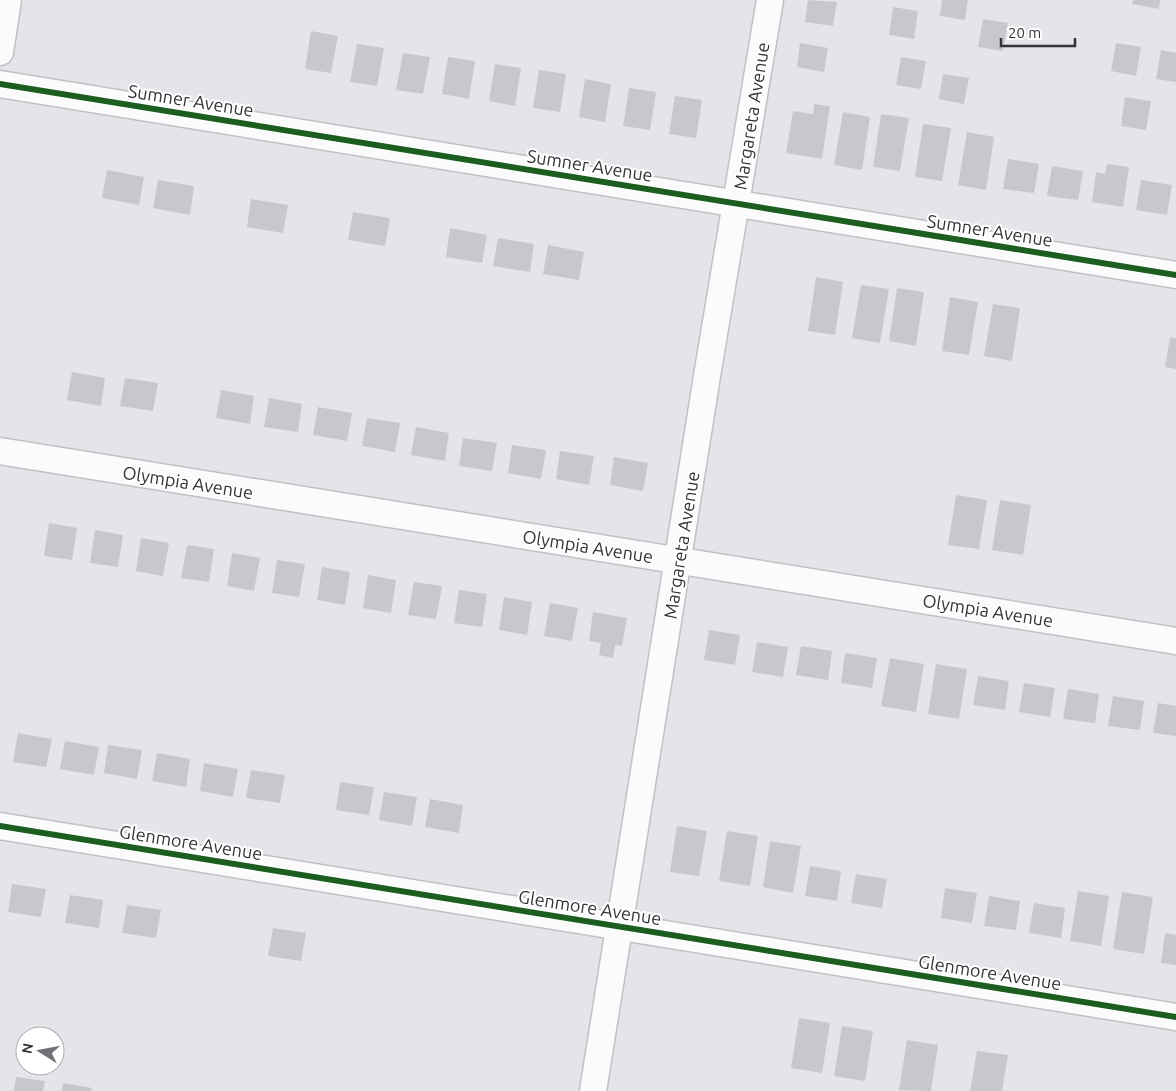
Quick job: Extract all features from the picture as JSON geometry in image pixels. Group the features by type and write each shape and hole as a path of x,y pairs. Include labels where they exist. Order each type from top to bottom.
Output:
{"street":[{"path":"0,52 8,0"},
{"name":"Margareta Avenue","path":"593,1091 708,370 770,0"},
{"name":"Sumner Avenue","path":"0,84 1176,275"},
{"name":"Olympia Avenue","path":"0,451 1176,641"},
{"name":"Glenmore Avenue","path":"0,826 1176,1017"}],"building":[{"path":"808,0 837,2 833,26 805,22"},
{"path":"942,0 968,0 965,20 940,16"},
{"path":"1133,0 1160,0 1159,9 1132,4"},
{"path":"893,7 918,11 914,39 889,35"},
{"path":"983,19 1008,23 1003,51 978,47"},
{"path":"311,31 338,36 331,73 305,69"},
{"path":"800,43 828,48 824,72 797,67"},
{"path":"1116,43 1141,47 1136,76 1111,71"},
{"path":"357,44 384,48 377,86 350,82"},
{"path":"1161,50 1176,53 1176,82 1156,79"},
{"path":"403,53 430,57 423,94 396,90"},
{"path":"448,57 475,61 469,99 442,94"},
{"path":"901,57 926,61 921,89 896,85"},
{"path":"495,64 521,68 515,106 489,101"},
{"path":"539,70 566,74 560,112 533,108"},
{"path":"943,74 969,78 964,104 939,99"},
{"path":"585,79 611,84 605,122 579,117"},
{"path":"629,88 656,92 650,130 623,126"},
{"path":"675,96 702,100 696,138 669,134"},
{"path":"1125,97 1151,101 1146,130 1121,126"},
{"path":"814,104 830,106 822,159 786,153 793,111 813,114"},
{"path":"843,112 870,117 862,170 834,165"},
{"path":"881,114 909,118 900,171 873,167"},
{"path":"923,124 951,128 942,181 915,177"},
{"path":"967,132 994,137 986,190 958,185"},
{"path":"1008,159 1039,164 1034,193 1003,189"},
{"path":"1107,164 1129,167 1123,207 1092,202 1096,172 1105,174"},
{"path":"1052,166 1083,171 1078,200 1047,196"},
{"path":"107,170 144,177 139,205 102,198"},
{"path":"158,180 194,186 190,215 153,208"},
{"path":"1141,180 1172,185 1167,215 1136,210"},
{"path":"251,199 288,205 283,233 247,227"},
{"path":"353,212 390,218 385,246 348,240"},
{"path":"450,228 487,235 482,263 446,257"},
{"path":"498,238 534,244 530,272 493,266"},
{"path":"548,245 584,252 579,280 543,274"},
{"path":"816,277 843,282 835,335 808,331"},
{"path":"861,285 889,289 880,343 852,338"},
{"path":"897,288 924,292 916,346 889,341"},
{"path":"950,297 978,302 969,355 942,351"},
{"path":"993,304 1020,308 1012,361 984,356"},
{"path":"1170,337 1176,338 1176,369 1165,367"},
{"path":"72,372 105,378 101,406 67,400"},
{"path":"125,378 158,383 153,411 120,406"},
{"path":"221,390 254,396 250,424 216,418"},
{"path":"269,398 302,404 298,432 264,427"},
{"path":"318,407 352,413 347,441 313,435"},
{"path":"367,418 400,423 395,452 362,446"},
{"path":"416,427 449,433 445,461 411,455"},
{"path":"463,438 497,443 492,471 459,466"},
{"path":"512,445 546,450 541,479 508,473"},
{"path":"560,451 594,456 589,485 556,479"},
{"path":"614,457 648,463 643,491 610,485"},
{"path":"956,495 987,500 979,549 948,545"},
{"path":"1000,500 1031,505 1023,555 992,550"},
{"path":"49,523 77,528 72,560 44,556"},
{"path":"95,530 123,535 118,567 90,563"},
{"path":"141,538 169,543 163,576 136,571"},
{"path":"187,545 214,549 209,582 181,578"},
{"path":"232,553 260,558 254,591 227,586"},
{"path":"277,560 305,564 299,597 272,593"},
{"path":"322,567 350,572 345,605 317,600"},
{"path":"368,575 396,580 391,613 363,608"},
{"path":"414,582 442,586 436,619 408,615"},
{"path":"459,590 487,594 482,627 454,623"},
{"path":"504,597 532,602 527,635 499,630"},
{"path":"550,603 578,608 572,641 544,636"},
{"path":"593,612 627,618 622,646 615,645 613,658 599,655 601,643 589,641"},
{"path":"709,630 740,635 735,665 704,660"},
{"path":"757,642 788,647 783,677 752,672"},
{"path":"801,646 832,651 828,680 796,675"},
{"path":"845,653 877,658 872,688 841,683"},
{"path":"890,658 924,664 916,712 881,706"},
{"path":"936,664 967,669 959,719 928,714"},
{"path":"978,676 1009,681 1005,710 973,705"},
{"path":"1024,683 1055,688 1050,717 1019,712"},
{"path":"1068,689 1099,694 1095,723 1063,719"},
{"path":"1113,696 1144,701 1140,730 1108,726"},
{"path":"1158,703 1176,706 1176,736 1153,733"},
{"path":"18,733 52,739 46,767 13,762"},
{"path":"65,741 99,747 94,775 60,769"},
{"path":"108,745 142,750 137,779 104,773"},
{"path":"157,753 190,759 186,787 152,781"},
{"path":"204,763 238,769 233,797 200,791"},
{"path":"251,770 285,775 280,803 246,798"},
{"path":"340,782 374,787 369,815 336,810"},
{"path":"384,792 417,797 412,826 379,820"},
{"path":"430,799 463,805 459,833 425,827"},
{"path":"677,826 707,831 699,876 670,872"},
{"path":"727,831 758,836 750,886 719,881"},
{"path":"770,841 801,846 793,893 763,887"},
{"path":"810,866 841,871 837,901 805,896"},
{"path":"856,874 887,879 882,908 851,903"},
{"path":"12,884 46,889 41,917 8,912"},
{"path":"945,888 977,893 972,923 941,918"},
{"path":"1078,891 1109,896 1101,946 1070,941"},
{"path":"1122,892 1153,897 1144,954 1113,949"},
{"path":"70,895 103,900 99,928 65,923"},
{"path":"989,896 1020,901 1016,930 984,926"},
{"path":"1034,903 1065,908 1061,938 1029,933"},
{"path":"127,905 161,910 156,938 122,933"},
{"path":"273,928 306,933 301,961 268,956"},
{"path":"1165,933 1176,935 1176,965 1161,963"},
{"path":"799,1018 830,1023 822,1073 791,1068"},
{"path":"842,1026 873,1031 865,1081 834,1076"},
{"path":"907,1040 938,1045 931,1091 899,1090"},
{"path":"977,1051 1008,1055 1002,1091 970,1091"},
{"path":"16,1077 45,1081 43,1091 14,1091"},
{"path":"63,1083 92,1088 91,1091 62,1091"}],"cycle path":[{"path":"0,84 1176,275"},
{"path":"0,826 1176,1017"}]}
